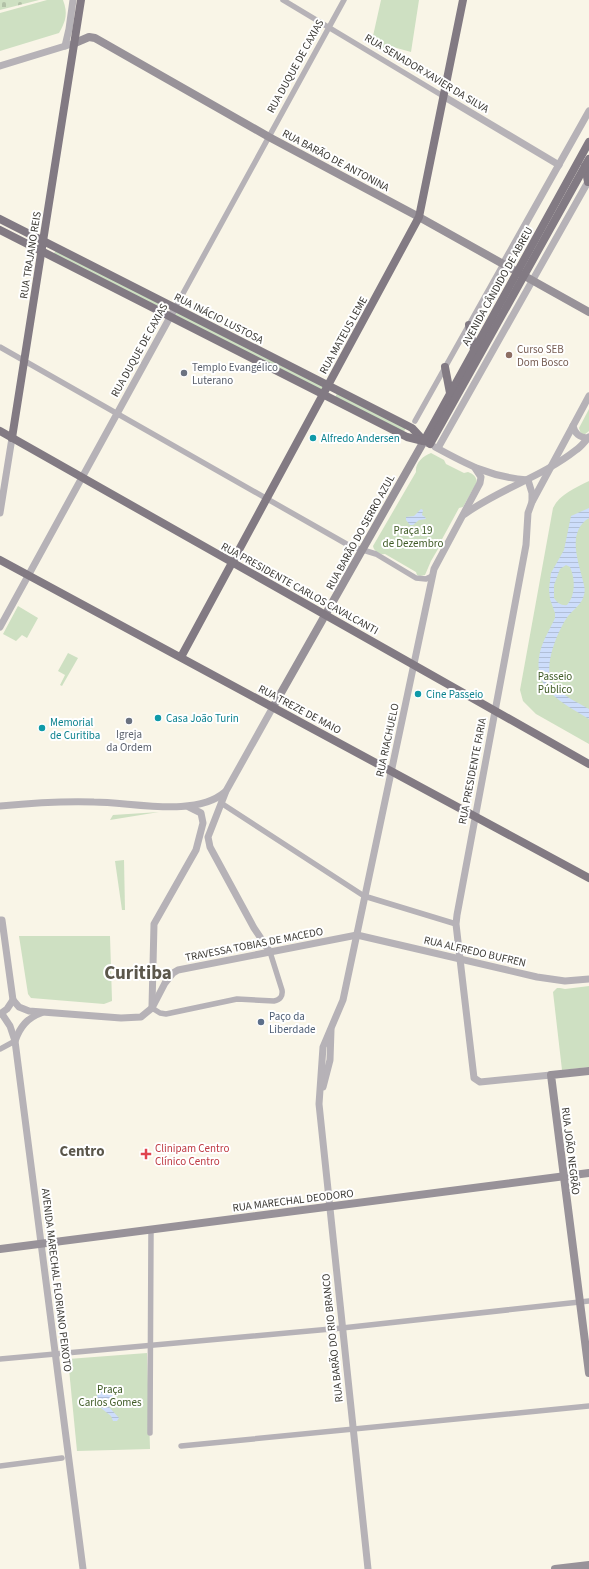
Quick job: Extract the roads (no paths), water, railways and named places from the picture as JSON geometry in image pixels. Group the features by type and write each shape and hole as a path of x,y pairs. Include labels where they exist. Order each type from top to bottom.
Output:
{"main road":[{"name":"RUA TRAJANO REIS","path":"12,438 81,0"},
{"name":"RUA MATEUS LEME","path":"180,657 419,217 463,0"},
{"name":"RUA BARÃO DE ANTONINA","path":"75,43 89,36 94,38 269,137 419,217 588,312"},
{"name":"AVENIDA CÂNDIDO DE ABREU","path":"427,443 520,273 589,142"},
{"name":"AVENIDA CÂNDIDO DE ABREU","path":"427,443 450,393 474,350 587,162"},
{"path":"587,162 588,181"},
{"name":"RUA INÁCIO LUSTOSA","path":"0,219 412,428 427,443"},
{"name":"RUA INÁCIO LUSTOSA","path":"0,230 408,437 427,443"},
{"path":"469,325 474,350"},
{"path":"239,352 244,342"},
{"path":"445,367 450,393"},
{"path":"363,414 368,406"},
{"name":"RUA PRESIDENTE CARLOS CAVALCANTI","path":"0,431 589,764"},
{"name":"RUA BARÃO DO SERRO AZUL","path":"273,708 362,551 427,443"},
{"name":"RUA TREZE DE MAIO","path":"0,560 589,878"},
{"path":"550,1075 589,1071"},
{"name":"RUA JOÃO NEGRÃO","path":"550,1075 589,1373"},
{"name":"RUA MARECHAL DEODORO","path":"0,1250 589,1173"},
{"path":"555,1569 589,1565"}],"street":[{"path":"65,46 73,0"},
{"name":"RUA SENADOR XAVIER DA SILVA","path":"283,0 559,164"},
{"name":"RUA DUQUE DE CAXIAS","path":"0,627 344,0"},
{"path":"0,66 75,43"},
{"name":"AVENIDA CÂNDIDO DE ABREU","path":"503,264 589,111"},
{"path":"438,448 588,181"},
{"path":"415,420 503,264"},
{"path":"0,347 266,500 350,546 362,551 376,554 416,578 426,579 432,576"},
{"name":"RUA PRESIDENTE FARIA","path":"550,1075 480,1082 474,1078 456,924 526,545 528,513 532,502 589,396"},
{"path":"573,426 577,435 588,438"},
{"name":"RUA TRAJANO REIS","path":"0,513 12,438"},
{"path":"463,515 479,504 551,467 577,450 588,438"},
{"name":"RUA INÁCIO LUSTOSA","path":"427,443 475,468 500,476 528,480"},
{"name":"RUA RIACHUELO","path":"320,1100 324,1046 343,1000 432,576 436,563 481,480 479,473 475,468"},
{"path":"528,480 532,493 532,502"},
{"name":"RUA BARÃO DO SERRO AZUL","path":"210,847 208,837 226,791 273,708"},
{"path":"0,806 90,802 189,806 216,800 226,791"},
{"path":"222,803 364,896 456,924"},
{"path":"12,1000 19,1007 25,1010 128,1019 141,1017 152,1008 154,924 196,850 202,828 203,818 201,813 189,806"},
{"path":"152,1008 160,1013 166,1014 230,1000 243,999 274,1001 281,998 282,990 270,952 254,928 210,847 196,850"},
{"path":"1,920 12,1000 11,1004 1,1014"},
{"name":"TRAVESSA TOBIAS DE MACEDO","path":"152,1008 165,982 178,970 357,935"},
{"name":"RUA ALFREDO BUFREN","path":"357,935 551,979 565,981 589,979"},
{"path":"0,1049 15,1041 22,1026 31,1017 43,1012"},
{"name":"AVENIDA MARECHAL FLORIANO PEIXOTO","path":"1,1014 10,1026 15,1041 83,1569"},
{"name":"RUA BARÃO DO RIO BRANCO","path":"320,1100 342,1328 368,1569"},
{"path":"150,1434 151,1230"},
{"path":"0,1359 342,1328 589,1301"},
{"path":"181,1446 589,1406"},
{"path":"0,1466 62,1458"}],"water":[{"path":"589,508 589,518 582,523 576,537 576,553 585,593 582,601 568,616 560,630 552,650 549,669 550,678 557,689 589,709 589,719 560,701 551,693 540,676 538,665 541,648 555,618 549,589 551,573 564,550 571,516","holes":["566,565 570,567 574,581 572,596 567,605 561,605 554,598 554,585 560,569"]},
{"path":"421,509 423,510 422,515 426,519 419,520 413,525 410,525 406,520 406,517 414,516"},
{"name":"Praça Carlos Gomes","path":"104,1388 110,1389 114,1392 115,1401 109,1403 108,1406 119,1418 117,1421 113,1421 111,1416 101,1408 102,1402 97,1399 97,1395"}],"place":[{"name":"Curso SEB Dom Bosco","path":"509,355"},
{"name":"Templo Evangélico Luterano","path":"184,373"},
{"name":"Alfredo Andersen","path":"313,438"},
{"name":"Cine Passeio","path":"418,694"},
{"name":"Casa João Turin","path":"158,718"},
{"name":"Igreja da Ordem","path":"129,721"},
{"name":"Memorial de Curitiba","path":"42,728"},
{"name":"Paço da Liberdade","path":"261,1022"},
{"name":"Clinipam Centro Clínico Centro","path":"146,1154"}],"district":[{"name":"Curitiba","path":"138,972"},
{"name":"Centro","path":"82,1151"}],"park label":[{"name":"Praça 19 de Dezembro","path":"413,536"},
{"name":"Passeio Público","path":"555,682"}]}
